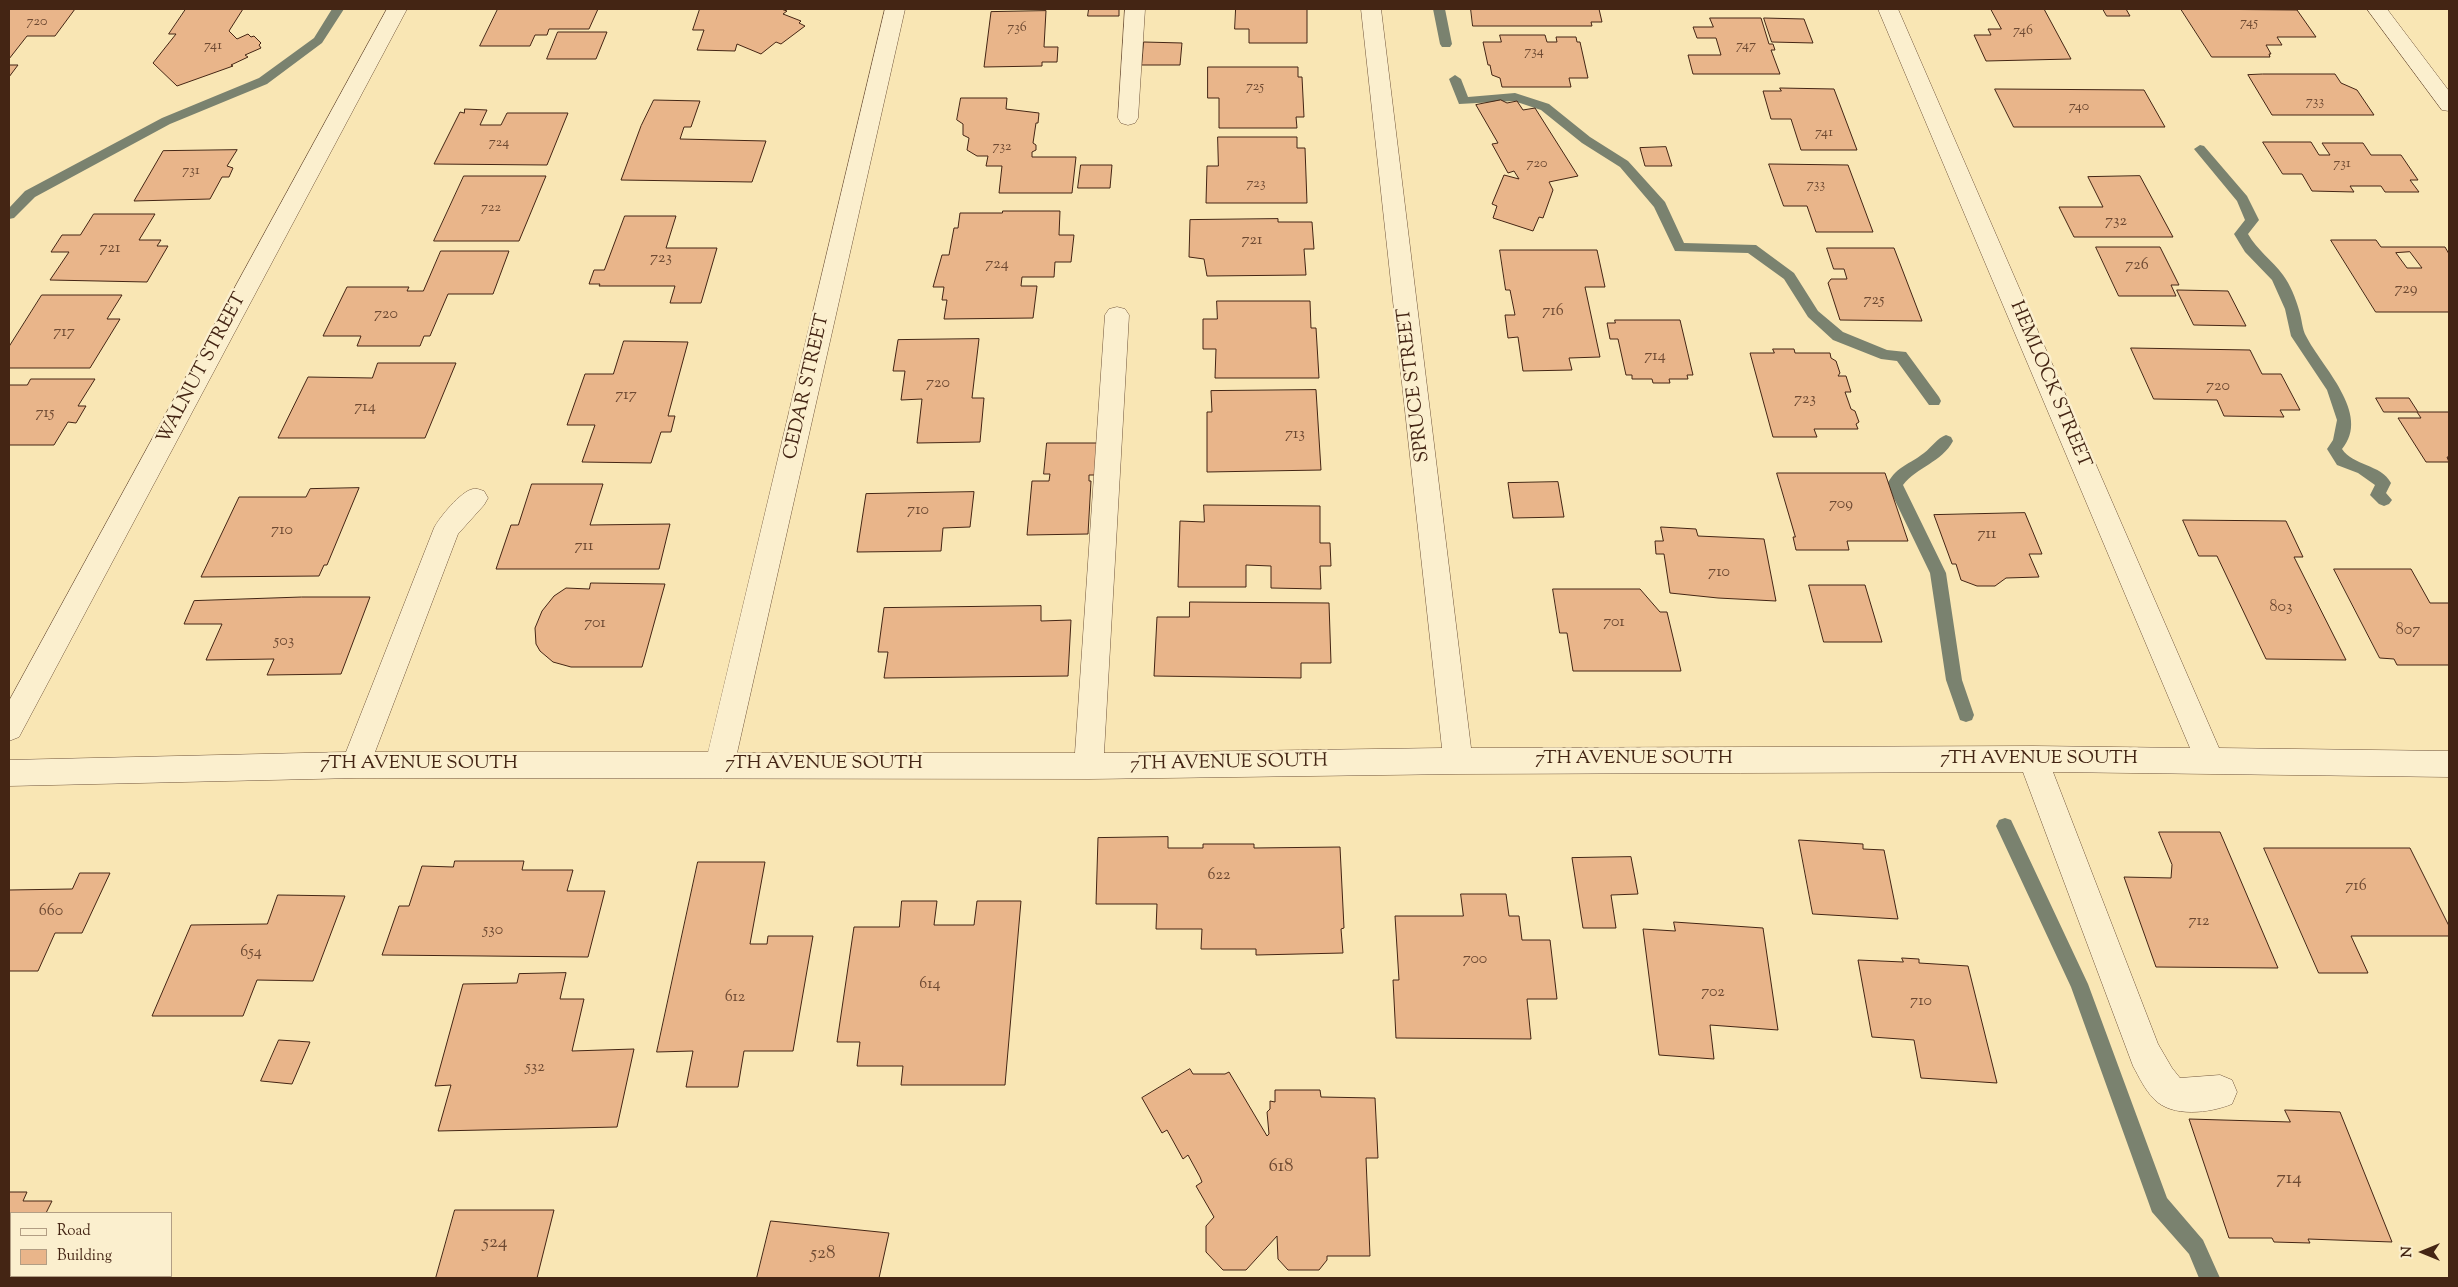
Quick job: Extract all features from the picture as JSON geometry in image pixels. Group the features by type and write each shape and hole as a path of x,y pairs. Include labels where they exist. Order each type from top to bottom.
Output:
{"street":[{"name":"WALNUT STREET","path":"9,728 397,9"},
{"name":"CEDAR STREET","path":"720,764 895,9"},
{"path":"1128,118 1135,9"},
{"name":"SPRUCE STREET","path":"1371,9 1458,761"},
{"name":"HEMLOCK STREET","path":"1888,9 2210,762"},
{"path":"2376,9 2449,105"},
{"path":"1089,766 1117,315"},
{"path":"356,765 447,528 475,498"},
{"name":"7TH AVENUE SOUTH","path":"9,773 356,765 1089,766 1458,761 2033,760 2449,764"},
{"path":"2033,760 2145,1054 2163,1087 2179,1096 2220,1092"}],"building":[{"path":"9,9 75,9 55,36 27,36 9,59"},
{"path":"186,9 243,9 229,31 237,39 248,34 251,37 254,36 261,43 259,45 261,48 245,55 248,57 231,65 233,66 177,86 153,63 176,34 169,34"},
{"path":"498,9 598,9 589,29 549,29 547,35 535,35 530,46 480,46"},
{"path":"700,9 781,9 787,11 783,14 801,21 799,23 805,26 781,44 776,42 761,54 737,44 735,51 697,50 704,30 693,30"},
{"path":"1089,9 1119,9 1119,16 1088,16"},
{"path":"1236,9 1307,9 1307,43 1249,43 1249,29 1235,29"},
{"path":"1471,9 1599,9 1602,22 1591,22 1592,26 1473,26"},
{"path":"1991,9 2044,9 2071,59 1986,61 1974,35 1991,35 1988,29 2001,29"},
{"path":"2103,9 2126,9 2130,16 2107,16"},
{"path":"2181,9 2297,10 2316,37 2277,37 2282,45 2266,45 2271,54 2269,54 2270,57 2212,57"},
{"path":"1046,11 1044,47 1058,47 1057,62 1042,62 1042,66 984,67 991,12"},
{"path":"1710,18 1761,18 1769,44 1773,44 1775,50 1771,50 1780,74 1693,74 1688,55 1721,55 1716,38 1697,38 1693,27 1713,27"},
{"path":"1764,18 1804,19 1813,43 1772,42"},
{"path":"558,32 607,32 596,59 547,59"},
{"path":"1500,35 1545,35 1547,42 1557,42 1556,37 1576,37 1577,42 1580,42 1588,78 1569,78 1571,87 1502,87 1500,78 1492,75 1483,42 1501,42"},
{"path":"1144,42 1182,43 1180,65 1142,65"},
{"path":"9,65 18,65 9,77"},
{"path":"1208,67 1298,67 1298,77 1302,77 1304,117 1296,117 1297,128 1219,128 1219,98 1208,98"},
{"path":"2335,74 2341,83 2357,90 2374,115 2272,115 2248,75"},
{"path":"1780,88 1834,89 1857,150 1801,150 1791,119 1771,119 1763,91 1781,91"},
{"path":"1995,89 2144,90 2165,127 2014,127"},
{"path":"961,98 1007,98 1006,109 1039,113 1033,143 1036,145 1036,150 1032,152 1032,157 1076,157 1072,193 999,193 1002,166 986,166 988,156 977,156 967,150 969,138 963,135 963,124 957,120"},
{"path":"654,100 700,101 691,127 684,127 680,139 766,141 752,182 621,180 641,126"},
{"path":"1501,100 1507,103 1517,101 1523,110 1535,108 1578,176 1549,182 1553,190 1543,218 1539,217 1533,231 1493,218 1497,206 1492,204 1504,175 1519,179 1514,171 1508,173 1492,144 1498,143 1476,105"},
{"path":"465,109 487,110 480,125 501,125 507,113 568,113 547,165 434,164 460,112 464,113"},
{"path":"1218,137 1297,137 1297,148 1305,148 1307,203 1206,203 1207,166 1218,166"},
{"path":"2263,142 2311,142 2319,155 2330,155 2322,143 2363,143 2371,155 2401,155 2418,180 2410,180 2419,192 2385,192 2381,186 2350,186 2354,192 2312,191 2302,174 2283,174"},
{"path":"1666,147 1672,166 1645,166 1640,148"},
{"path":"237,150 227,166 233,168 229,177 222,177 210,199 134,201 163,151"},
{"path":"1769,164 1848,165 1873,232 1816,232 1807,206 1784,206"},
{"path":"1081,165 1112,165 1110,188 1078,188"},
{"path":"464,176 546,176 519,241 434,241"},
{"path":"2140,176 2173,237 2074,237 2059,207 2103,207 2088,177"},
{"path":"1003,211 1060,211 1059,235 1074,235 1071,262 1055,262 1054,277 1022,277 1021,286 1037,286 1033,318 944,319 947,300 942,300 944,287 933,287 942,255 949,255 954,228 958,228 960,213 1002,213"},
{"path":"94,214 155,214 139,240 161,240 157,246 168,246 147,282 50,280 69,252 51,252 62,235 80,235"},
{"path":"625,216 676,216 666,248 717,248 701,303 670,303 675,286 599,286 600,284 589,284 594,270 604,270"},
{"path":"1278,219 1278,222 1312,222 1314,249 1304,249 1306,275 1207,276 1204,259 1189,257 1190,220"},
{"path":"2331,240 2376,240 2381,247 2445,247 2449,254 2449,312 2376,312","holes":["2410,252 2422,268 2407,268 2396,253"]},
{"path":"2096,247 2160,247 2179,285 2171,285 2176,296 2119,296"},
{"path":"1827,248 1894,248 1922,321 1840,320 1828,283 1831,279 1847,279 1844,269 1834,269"},
{"path":"1500,250 1597,250 1605,287 1585,287 1600,357 1569,358 1572,370 1523,371 1518,337 1508,338 1505,315 1515,315 1510,290 1506,290"},
{"path":"441,251 509,251 493,294 448,294 430,336 424,336 420,346 357,346 361,336 323,336 347,287 409,287 407,291 423,291"},
{"path":"2177,290 2228,291 2246,326 2194,325"},
{"path":"42,295 122,295 107,319 120,319 90,368 9,368 9,347"},
{"path":"1217,301 1310,301 1311,328 1316,328 1319,378 1215,378 1216,349 1203,349 1203,319 1217,319"},
{"path":"1615,320 1680,320 1693,375 1687,375 1688,379 1669,379 1670,383 1653,383 1652,379 1632,379 1632,375 1626,375 1618,339 1610,339 1607,323 1615,323"},
{"path":"979,339 972,398 984,398 980,442 917,443 922,399 901,400 905,371 893,371 898,340"},
{"path":"624,341 688,342 668,416 675,416 671,432 661,432 651,463 582,462 595,425 567,425 585,374 613,374"},
{"path":"2131,348 2250,350 2262,374 2281,374 2300,410 2280,410 2284,417 2224,416 2217,400 2154,399"},
{"path":"1773,349 1794,349 1795,353 1830,353 1831,358 1836,361 1840,373 1838,376 1846,376 1851,392 1845,392 1851,409 1855,411 1859,422 1856,424 1858,429 1814,429 1817,437 1773,437 1750,353 1774,353"},
{"path":"378,363 456,363 425,438 278,438 308,377 372,378"},
{"path":"31,379 95,379 78,406 86,406 76,423 68,422 54,445 9,445 9,385 27,385"},
{"path":"1316,390 1321,470 1207,472 1207,412 1212,412 1211,391"},
{"path":"2376,398 2409,398 2418,412 2449,412 2449,457 2447,457 2449,462 2426,462 2398,418 2421,418 2417,412 2384,412"},
{"path":"1047,443 1099,443 1097,475 1089,475 1089,481 1091,481 1088,534 1027,535 1032,481 1049,481 1050,474 1044,474"},
{"path":"1777,473 1885,473 1908,541 1847,541 1849,550 1796,550 1793,537 1795,537"},
{"path":"1558,482 1564,517 1513,518 1508,483"},
{"path":"532,484 603,484 590,525 670,524 659,569 496,569 511,525 518,525"},
{"path":"359,488 327,565 324,565 319,576 201,577 239,497 306,497 310,489"},
{"path":"974,492 970,527 943,528 941,551 857,552 866,494"},
{"path":"1204,505 1320,506 1320,543 1330,543 1331,566 1320,566 1321,589 1271,588 1271,566 1246,565 1246,587 1178,587 1180,521 1204,522"},
{"path":"2025,513 2042,554 2029,554 2039,577 2006,578 1995,586 1977,586 1961,580 1956,564 1952,564 1934,515"},
{"path":"2183,520 2286,521 2303,557 2294,557 2346,660 2266,659 2217,556 2199,556"},
{"path":"1661,527 1696,529 1698,536 1764,539 1776,601 1670,593 1664,554 1656,554 1655,541 1663,541"},
{"path":"2334,569 2411,569 2430,603 2449,603 2449,665 2397,665 2394,659 2380,658"},
{"path":"591,583 665,584 642,667 571,667 553,662 540,651 536,644 535,628 542,611 554,596 566,588 589,589"},
{"path":"1809,585 1865,585 1882,642 1824,642"},
{"path":"1553,589 1640,589 1660,612 1667,612 1681,671 1573,671 1567,633 1560,633"},
{"path":"302,597 370,597 341,674 267,675 274,659 206,660 222,624 184,624 194,601"},
{"path":"1190,602 1329,603 1331,663 1301,663 1301,678 1154,676 1157,617 1189,617"},
{"path":"1041,606 1041,621 1071,620 1068,676 884,678 888,652 878,652 884,608"},
{"path":"2159,832 2220,832 2278,968 2156,967 2124,877 2171,878 2172,865"},
{"path":"1168,837 1168,848 1203,848 1203,844 1254,844 1254,848 1340,847 1344,928 1341,929 1343,953 1256,955 1256,949 1201,949 1202,929 1156,929 1157,904 1096,904 1098,838"},
{"path":"1799,840 1863,844 1863,849 1884,850 1898,919 1813,914"},
{"path":"2264,848 2410,848 2449,926 2449,936 2351,936 2368,973 2319,973"},
{"path":"1631,857 1638,894 1611,895 1616,928 1583,928 1572,858"},
{"path":"455,861 524,861 522,870 573,870 567,891 605,891 588,957 382,955 399,906 409,906 422,866 453,867"},
{"path":"698,862 765,862 750,944 767,944 768,936 813,936 793,1051 744,1051 738,1087 686,1087 693,1051 657,1052"},
{"path":"80,873 110,873 82,933 55,933 38,971 9,971 9,890 72,889"},
{"path":"1461,894 1506,894 1509,916 1519,916 1522,940 1550,940 1557,999 1527,999 1531,1039 1396,1038 1393,980 1399,980 1395,916 1463,916"},
{"path":"278,895 345,896 313,981 257,980 243,1016 152,1016 191,925 267,924"},
{"path":"902,901 937,901 934,925 974,925 977,901 1021,901 1005,1085 901,1085 903,1066 857,1066 860,1042 837,1042 854,927 899,927"},
{"path":"1674,922 1763,928 1778,1030 1710,1025 1714,1059 1659,1055 1643,929 1675,931"},
{"path":"1902,958 1919,959 1919,963 1968,966 1997,1083 1921,1078 1914,1040 1872,1037 1858,960 1903,962"},
{"path":"566,973 560,999 584,999 572,1051 634,1049 617,1127 438,1131 451,1085 435,1086 463,984 517,983 519,974"},
{"path":"279,1040 310,1042 292,1084 261,1081"},
{"path":"1190,1069 1193,1074 1225,1074 1229,1072 1267,1136 1269,1134 1267,1112 1270,1109 1270,1101 1275,1102 1275,1090 1320,1090 1321,1097 1375,1098 1378,1158 1366,1158 1370,1256 1327,1256 1327,1260 1319,1270 1288,1270 1278,1259 1277,1236 1246,1270 1223,1270 1206,1252 1206,1226 1214,1217 1196,1186 1202,1182 1200,1177 1188,1155 1183,1159 1167,1130 1162,1133 1142,1098"},
{"path":"2285,1110 2340,1112 2392,1242 2308,1239 2310,1243 2274,1242 2272,1238 2229,1238 2189,1119 2290,1122"},
{"path":"9,1192 27,1192 23,1201 52,1201 46,1212 10,1212 9,1256"},
{"path":"455,1210 554,1210 537,1278 436,1278"},
{"path":"771,1221 889,1233 879,1278 757,1278"}],"waterway":[{"path":"9,215 30,194 166,121 263,81 318,40 338,9"},
{"path":"1439,9 1446,44"},
{"path":"1455,79 1463,101 1515,97 1545,107 1586,140 1624,164 1660,205 1680,248 1751,248 1789,276 1813,314 1838,336 1886,355 1901,356 1934,401"},
{"path":"2200,149 2224,180 2242,199 2252,220 2241,234 2250,249 2278,278 2292,309 2298,336 2334,389 2344,420 2340,442 2334,449 2342,461 2363,469 2383,483 2378,495 2384,500"},
{"path":"1946,441 1929,458 1906,470 1895,484 1938,573 1954,680 1966,715"},
{"path":"2005,826 2079,984 2159,1205 2196,1247 2210,1278"}]}
